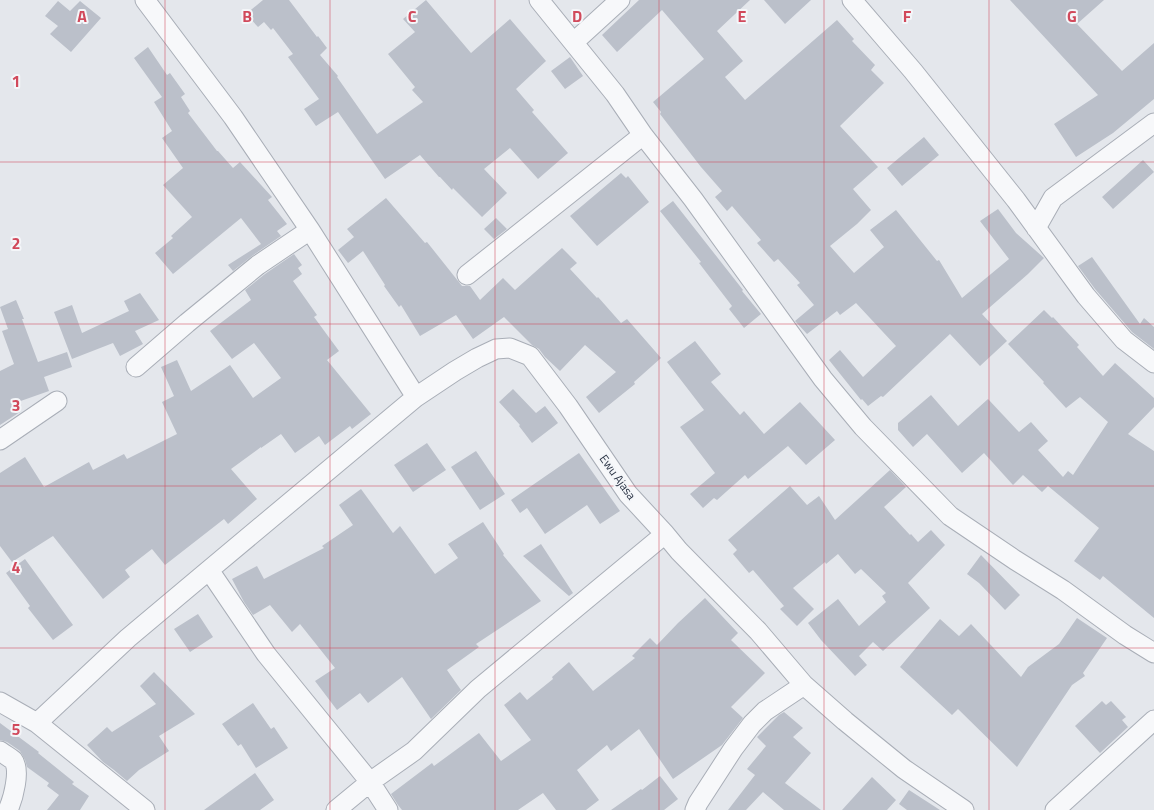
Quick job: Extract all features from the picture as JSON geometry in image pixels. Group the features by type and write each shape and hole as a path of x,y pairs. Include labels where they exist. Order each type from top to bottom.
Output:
{"street":[{"path":"145,0 233,117 310,230 416,397"},
{"path":"539,0 616,94 643,134 693,199 823,379 863,427 950,516 1015,560 1064,590 1125,635 1154,652"},
{"path":"574,42 620,0"},
{"path":"852,0 913,71 1016,200 1086,296 1124,340 1154,363"},
{"path":"1036,228 1053,198 1154,123"},
{"path":"467,275 643,134"},
{"path":"1016,200 1053,198"},
{"path":"136,367 258,265 310,230"},
{"name":"Ewu Ajasa","path":"37,723 128,638 416,397 455,371 496,349 510,348 530,356 568,406 628,494 679,551 758,631 804,685 904,769 964,810"},
{"path":"0,440 57,401"},
{"path":"336,810 370,782 414,751 478,689 665,534"},
{"path":"209,570 266,654 370,782 388,810"},
{"path":"695,810 733,749 752,724 765,711 804,685"},
{"path":"0,702 37,723 145,810"},
{"path":"1055,810 1154,720"},
{"path":"0,751 13,761 17,770 11,804 8,810"}],"building":[{"path":"263,0 289,0 327,48 320,55 338,76 377,134 423,102 412,90 415,87 388,54 415,32 403,19 426,0 471,53 510,19 546,61 516,89 534,110 532,112 568,153 538,179 510,148 484,169 507,193 482,217 439,177 420,155 385,179 338,112 316,126 304,109 319,99 288,57 293,54 273,28 271,30 264,22 258,27 246,14"},
{"path":"639,0 750,0 717,31 743,61 725,77 745,100 837,20 854,39 852,41 875,65 871,70 884,83 840,126 878,167 853,189 871,210 830,246 854,273 884,247 870,230 896,210 937,261 939,260 962,298 1009,259 980,221 998,209 1016,233 1044,258 982,314 1007,341 980,366 950,334 883,397 881,396 868,406 861,400 829,360 840,350 863,377 896,346 856,303 840,315 837,311 807,334 795,321 814,305 797,285 800,283 778,259 774,262 757,243 761,240 732,206 727,211 715,197 722,191 701,167 653,102 704,59 662,10 617,52 602,35"},
{"path":"764,0 811,0 785,24"},
{"path":"1010,0 1104,0 1077,24 1122,71 1154,43 1154,99 1113,133 1076,157 1054,124 1098,95"},
{"path":"58,1 70,11 80,1 101,18 71,52 50,34 58,26 45,16"},
{"path":"148,47 167,75 170,73 185,94 181,97 190,111 188,113 217,151 233,168 240,162 272,197 268,200 287,224 277,231 281,236 233,271 228,265 261,244 241,218 173,274 155,253 173,238 171,236 192,217 163,185 183,168 162,138 172,131 154,102 162,97 134,58"},
{"path":"570,57 583,76 565,89 551,71"},
{"path":"924,137 939,155 902,186 887,168"},
{"path":"1143,160 1154,172 1113,209 1102,197"},
{"path":"621,173 626,178 628,176 649,202 597,246 570,216"},
{"path":"386,198 425,243 427,242 462,286 470,286 480,300 503,278 515,290 562,248 577,263 570,269 621,323 627,319 661,358 634,382 635,384 599,413 586,397 616,372 585,345 560,371 504,317 473,339 456,315 420,336 401,305 399,307 384,286 363,251 348,263 338,250 354,237 347,229"},
{"path":"673,201 761,314 744,328 729,309 732,306 699,263 701,262 660,211"},
{"path":"496,218 507,229 494,239 484,229"},
{"path":"294,254 302,265 298,268 302,274 293,281 317,315 314,317 339,351 327,360 371,414 352,429 350,426 325,445 319,436 295,453 281,434 261,447 231,469 257,499 228,524 224,519 165,565 152,549 125,570 130,577 103,599 53,536 12,562 0,546 0,473 25,457 44,487 89,462 93,470 124,454 127,459 177,434 162,402 174,396 161,367 177,360 191,391 230,365 253,398 281,378 254,343 232,359 210,331 251,300 245,290"},
{"path":"1092,257 1140,324 1144,318 1154,327 1154,349 1132,332 1078,266"},
{"path":"140,293 159,320 135,331 143,344 120,356 113,343 72,359 54,312 72,305 82,333 129,311 124,301"},
{"path":"16,300 38,362 67,352 72,367 44,377 49,391 15,403 20,412 0,425 0,371 14,364 2,331 8,329 0,307"},
{"path":"1044,310 1079,345 1077,347 1103,376 1115,363 1154,398 1154,407 1128,434 1154,451 1154,618 1103,576 1100,580 1074,561 1099,528 1048,486 1042,492 1023,475 1013,485 984,453 962,473 927,434 913,447 898,430 898,423 931,395 958,426 988,399 1019,432 1031,422 1048,441 1038,450 1063,477 1068,471 1073,475 1108,422 1080,397 1066,408 1008,344"},
{"path":"695,341 721,374 711,382 740,415 744,411 764,434 800,402 835,440 806,465 788,446 748,479 745,475 717,500 714,498 703,508 690,494 715,473 680,427 704,410 667,362"},
{"path":"513,389 536,413 545,406 558,423 532,443 520,425 499,402"},
{"path":"427,443 446,470 413,492 394,465"},
{"path":"476,451 505,494 480,510 451,467"},
{"path":"579,453 620,511 600,524 587,505 545,534 527,508 520,513 511,500"},
{"path":"890,470 906,487 884,507 918,542 931,530 945,545 908,583 930,608 883,651 873,642 859,656 867,665 855,676 821,640 808,623 838,599 859,626 886,602 882,596 886,593 861,569 855,574 838,554 793,588 814,609 797,626 780,609 784,606 753,570 749,573 733,554 737,550 728,540 790,486 807,505 819,496 835,520"},
{"path":"361,489 393,533 400,526 435,574 458,558 448,544 483,522 503,555 541,601 476,644 479,647 447,670 461,690 431,719 402,677 368,703 360,693 337,710 315,681 335,668 300,624 292,632 270,605 253,615 232,579 257,566 264,579 324,548 322,546 353,525 339,505"},
{"path":"541,544 573,593 569,596 523,556"},
{"path":"981,555 1020,595 1005,610 979,583 967,574"},
{"path":"25,559 73,625 53,640 28,608 30,606 6,573"},
{"path":"705,598 738,633 731,640 765,673 731,707 743,718 722,745 673,779 639,729 611,751 607,745 577,770 599,800 586,810 556,810 543,793 518,810 402,810 398,805 391,794 432,763 434,766 479,733 501,761 531,740 504,705 520,692 527,700 553,679 552,677 569,662 593,691 635,658 632,656 650,638 657,645"},
{"path":"198,614 213,637 190,652 174,629"},
{"path":"1077,618 1107,638 1083,673 1085,676 1072,685 1017,767 958,709 952,715 900,667 940,619 959,636 971,624 1021,677 1028,667 1059,644"},
{"path":"154,672 195,714 159,736 169,751 139,770 127,781 103,762 87,745 107,727 112,732 156,704 140,686"},
{"path":"1102,701 1106,705 1111,701 1126,717 1122,720 1128,727 1100,753 1075,726"},
{"path":"253,703 271,729 274,727 288,748 256,768 241,744 238,746 222,724"},
{"path":"784,712 803,728 793,737 811,753 785,783 821,810 784,810 763,792 746,810 728,810 755,775 747,769 766,746 757,737"},
{"path":"0,723 39,752 74,782 72,784 89,796 80,810 47,810 59,795 47,786 49,783 27,767 20,751 7,742 0,740"},
{"path":"255,773 274,800 260,810 204,810"},
{"path":"660,776 678,799 664,810 611,810 642,790"},
{"path":"872,777 896,800 887,810 842,810"},
{"path":"909,790 940,810 907,810 899,804"}]}
